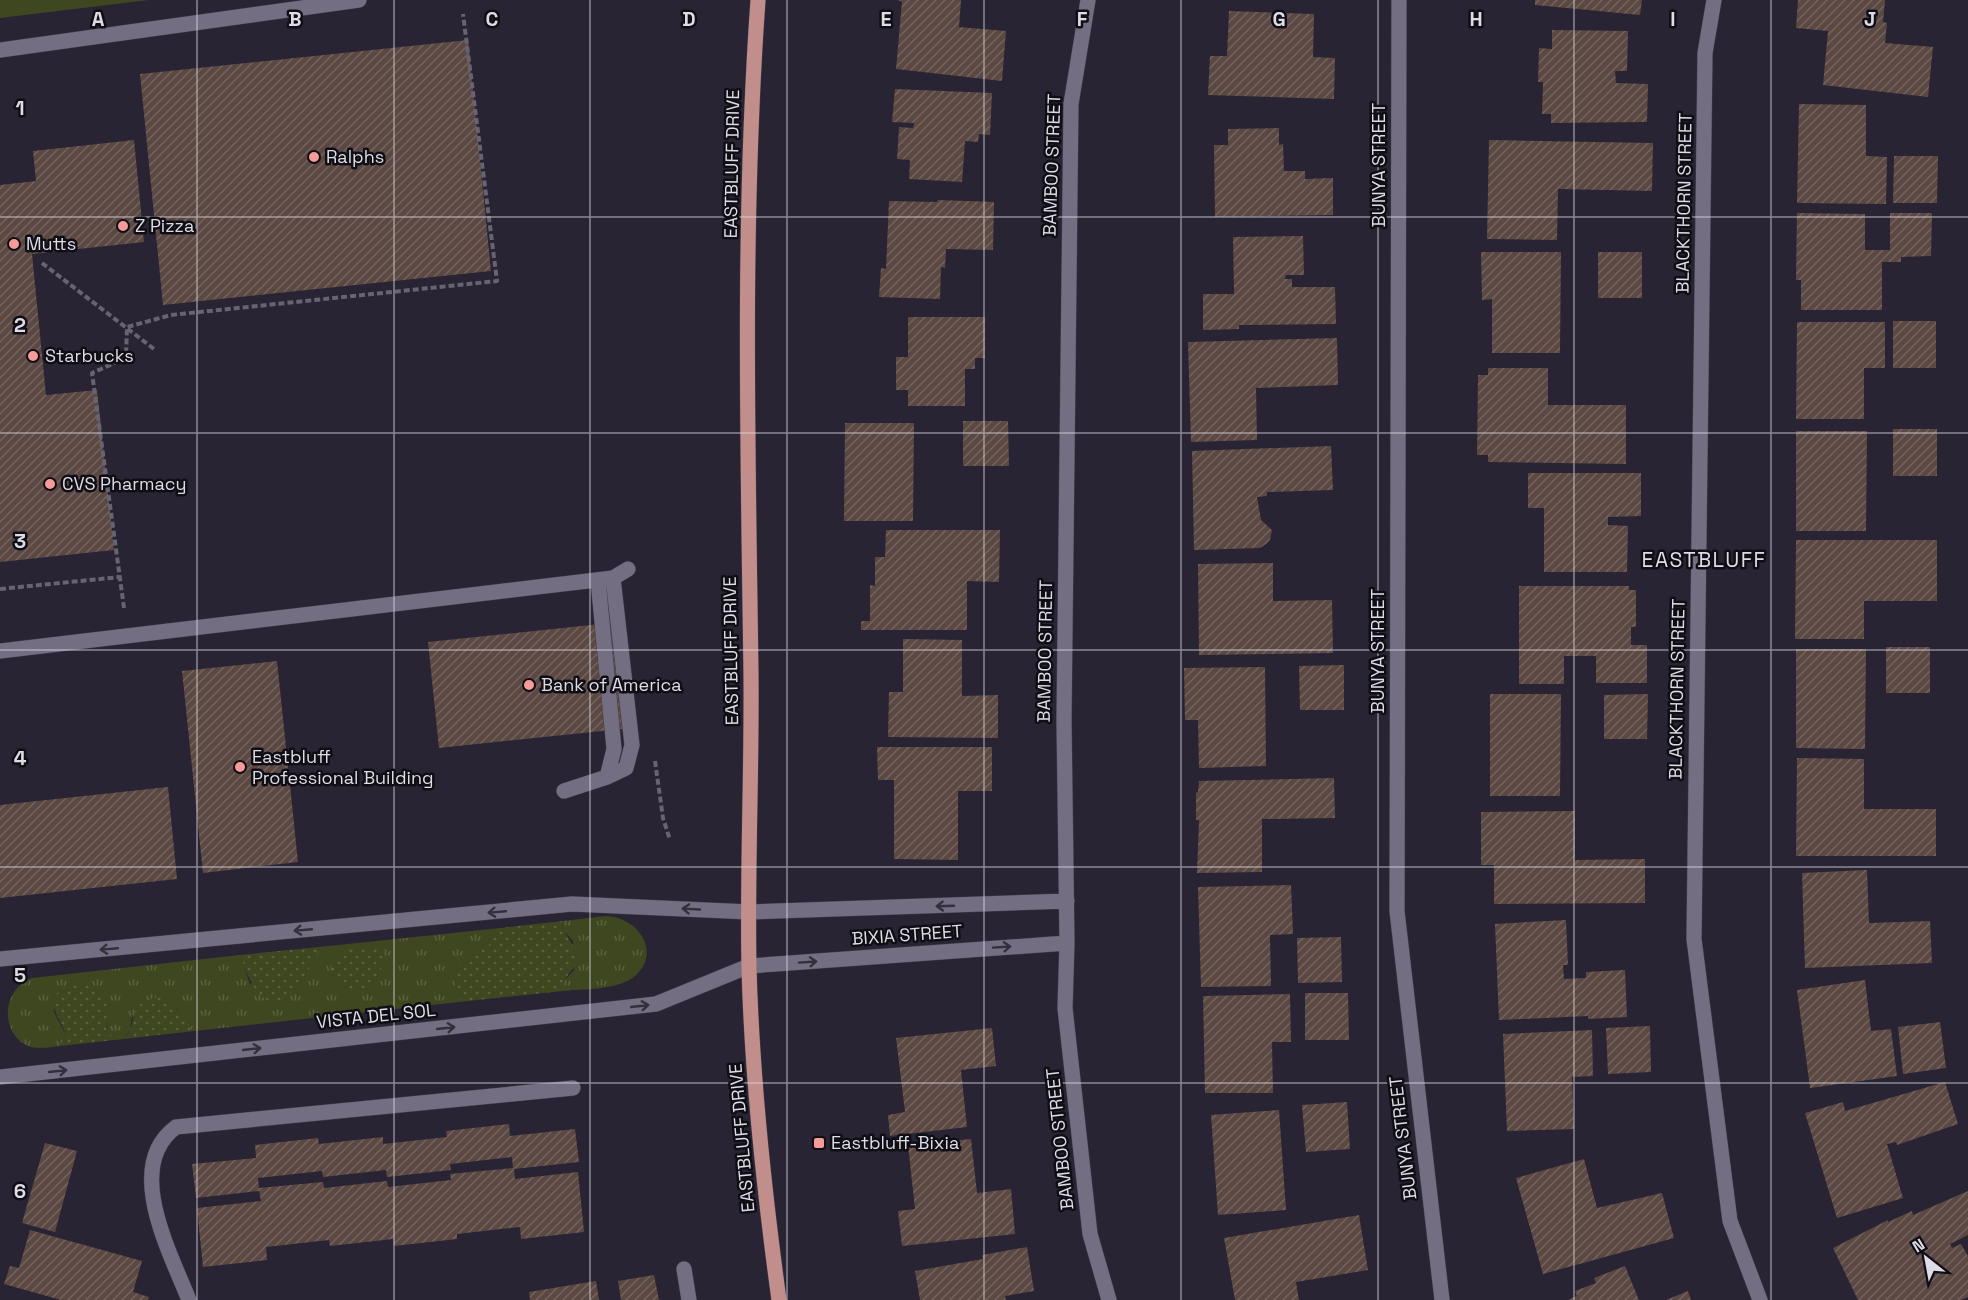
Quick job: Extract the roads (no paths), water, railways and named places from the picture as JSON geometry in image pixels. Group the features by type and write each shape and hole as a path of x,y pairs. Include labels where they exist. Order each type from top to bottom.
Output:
{"main road":[{"name":"EASTBLUFF DRIVE","path":"758,0 751,133 748,417 752,707 749,966 763,1184 779,1300"}],"street":[{"path":"0,50 359,0"},
{"name":"BAMBOO STREET","path":"1088,0 1071,104 1064,720 1067,943 1065,1008 1090,1234 1109,1300"},
{"name":"BUNYA STREET","path":"1399,0 1397,911 1442,1300"},
{"name":"BLACKTHORN STREET","path":"1714,0 1705,53 1694,939 1730,1221 1760,1300"},
{"path":"0,651 606,579 628,570"},
{"path":"564,791 607,777 614,750 606,579"},
{"name":"BIXIA STREET","path":"750,912 1066,902"},
{"path":"0,959 572,904 750,912"},
{"name":"BIXIA STREET","path":"749,966 1067,943"},
{"name":"VISTA DEL SOL","path":"0,1077 656,1004 749,966"},
{"path":"189,1300 154,1211 152,1161 162,1137 176,1127 573,1088"},
{"path":"684,1269 689,1300"}],"place":[{"name":"Ralphs","path":"314,157"},
{"name":"Z Pizza","path":"123,226"},
{"name":"Mutts","path":"14,244"},
{"name":"Starbucks","path":"33,356"},
{"name":"CVS Pharmacy","path":"50,484"},
{"name":"Bank of America","path":"529,685"},
{"name":"Eastbluff Professional Building","path":"240,767"},
{"name":"Eastbluff-Bixia","path":"819,1143"}],"district":[{"name":"EASTBLUFF","path":"1704,560"}]}
